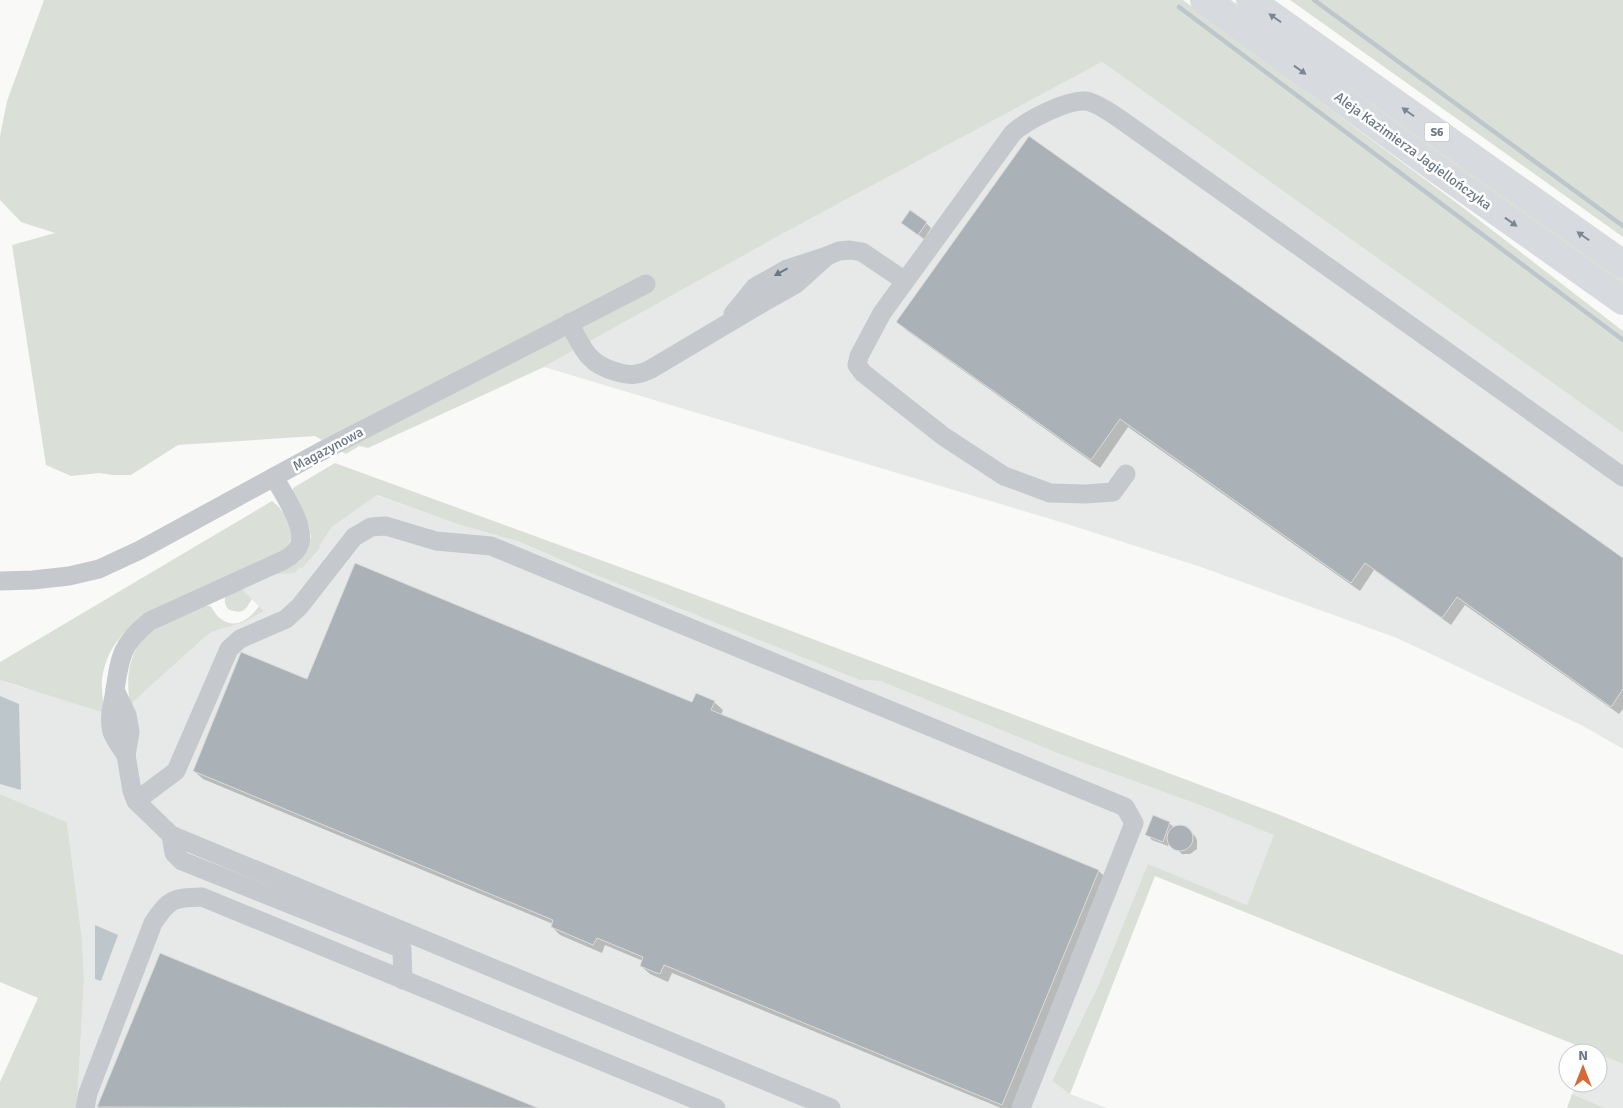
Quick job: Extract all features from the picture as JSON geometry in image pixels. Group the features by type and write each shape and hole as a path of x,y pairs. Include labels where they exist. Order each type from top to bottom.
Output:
{"highway":[{"name":"Aleja Kazimierza Jagiellończyka","path":"1204,0 1623,301"},
{"name":"Aleja Kazimierza Jagiellończyka","path":"1250,0 1623,264"}],"street":[{"path":"1126,474 1113,492 1085,494 1050,493 1004,476 958,448 863,373 857,365 859,356 882,313 1012,134 1036,116 1078,102 1090,102 1120,119 1623,477"},
{"path":"569,323 592,360 606,369 630,375 651,369 722,326 755,287 787,269 839,251 862,252 905,281"},
{"name":"Magazynowa","path":"0,581 69,576 99,569 140,550 318,453 646,284"},
{"path":"274,477 298,521 301,533 300,543 294,553 284,560 150,621 127,643 120,657 116,673 115,690 127,715 130,732 126,755 132,791 136,801 171,835 831,1108"},
{"path":"136,801 176,771 228,649 240,639 286,619 300,606 354,537 371,527 386,526 436,541 492,546 1125,807 1134,823 1021,1108"},
{"path":"171,835 174,853 182,861 402,949 403,980"},
{"path":"85,1108 88,1093 153,923 165,906 178,898 202,897 716,1108"}],"shaded area":[{"path":"44,0 1183,0 1457,203 1623,331 1623,433 1102,62 784,233 544,367 368,448 359,446 346,454 315,436 178,445 131,475 99,473 71,476 46,465 12,245 55,233 21,222 0,200 0,136 7,101"},
{"path":"1218,0 1231,0 1623,278 1623,287"},
{"path":"1290,0 1623,0 1623,237 1314,17"},
{"path":"1102,62 1623,433 1623,749 1583,726 1397,638 1201,567 1067,524 544,367 784,233"},
{"path":"335,463 677,588 1280,815 1623,955 1623,1064 1608,1058 1608,1043 1571,1043 1155,876 1070,1094 1052,1081 1098,986 1148,864 1247,905 1274,835 1205,807 1062,755 880,681 859,680 593,574 520,542 457,524 377,495 332,527 319,546 320,548 302,568 300,567 295,573 275,574 242,589 252,599 243,611 237,612 228,609 225,602 227,594 300,560 308,548 311,537 309,527 293,494 293,488"},
{"path":"376,495 457,524 520,542 593,574 859,680 880,681 1062,755 1205,807 1275,835 1247,905 1148,865 1098,986 1052,1081 1070,1094 1107,1108 77,1108 84,979 82,939 67,822 0,794 0,680 20,687 131,709 134,701 205,637 212,632 245,622 264,611 241,589 270,575 300,567 320,548 318,546 332,527"},
{"path":"272,501 288,521 292,536 288,546 280,554 150,612 132,625 117,641 107,659 102,681 105,713 0,680 0,662"},
{"path":"202,606 210,606 219,618 232,623 242,622 247,619 259,606 264,611 245,622 212,632 205,637 134,701 131,709 128,687 130,665 138,646 145,637 159,626"},
{"path":"0,696 19,704 21,790 0,784"},
{"path":"0,794 67,822 82,939 84,979 77,1108 0,1108 0,1082 38,998 0,982"},
{"path":"95,925 118,935 101,981 95,979"},
{"path":"1608,1058 1623,1064 1623,1108 1605,1108 1572,1094 1608,1093"},
{"path":"1572,1094 1605,1108 1567,1108"}],"building":[{"path":"1029,136 1623,558 1623,689 1611,707 1457,597 1442,618 1365,563 1351,583 1120,419 1091,460 896,322"},
{"path":"910,210 927,222 918,235 901,223"},
{"path":"355,563 692,702 696,693 715,701 711,710 1099,870 1002,1105 664,965 660,974 654,972 640,966 643,957 597,938 593,945 551,927 553,920 193,771 241,652 307,679"},
{"path":"1153,815 1170,822 1163,842 1145,835"},
{"path":"1180,825 1189,829 1193,838 1189,847 1180,851 1171,847 1167,838 1171,829"},
{"path":"160,953 538,1108 97,1107"}],"waterway":[{"path":"1314,0 1623,226"},
{"path":"1179,7 1623,340"}]}
